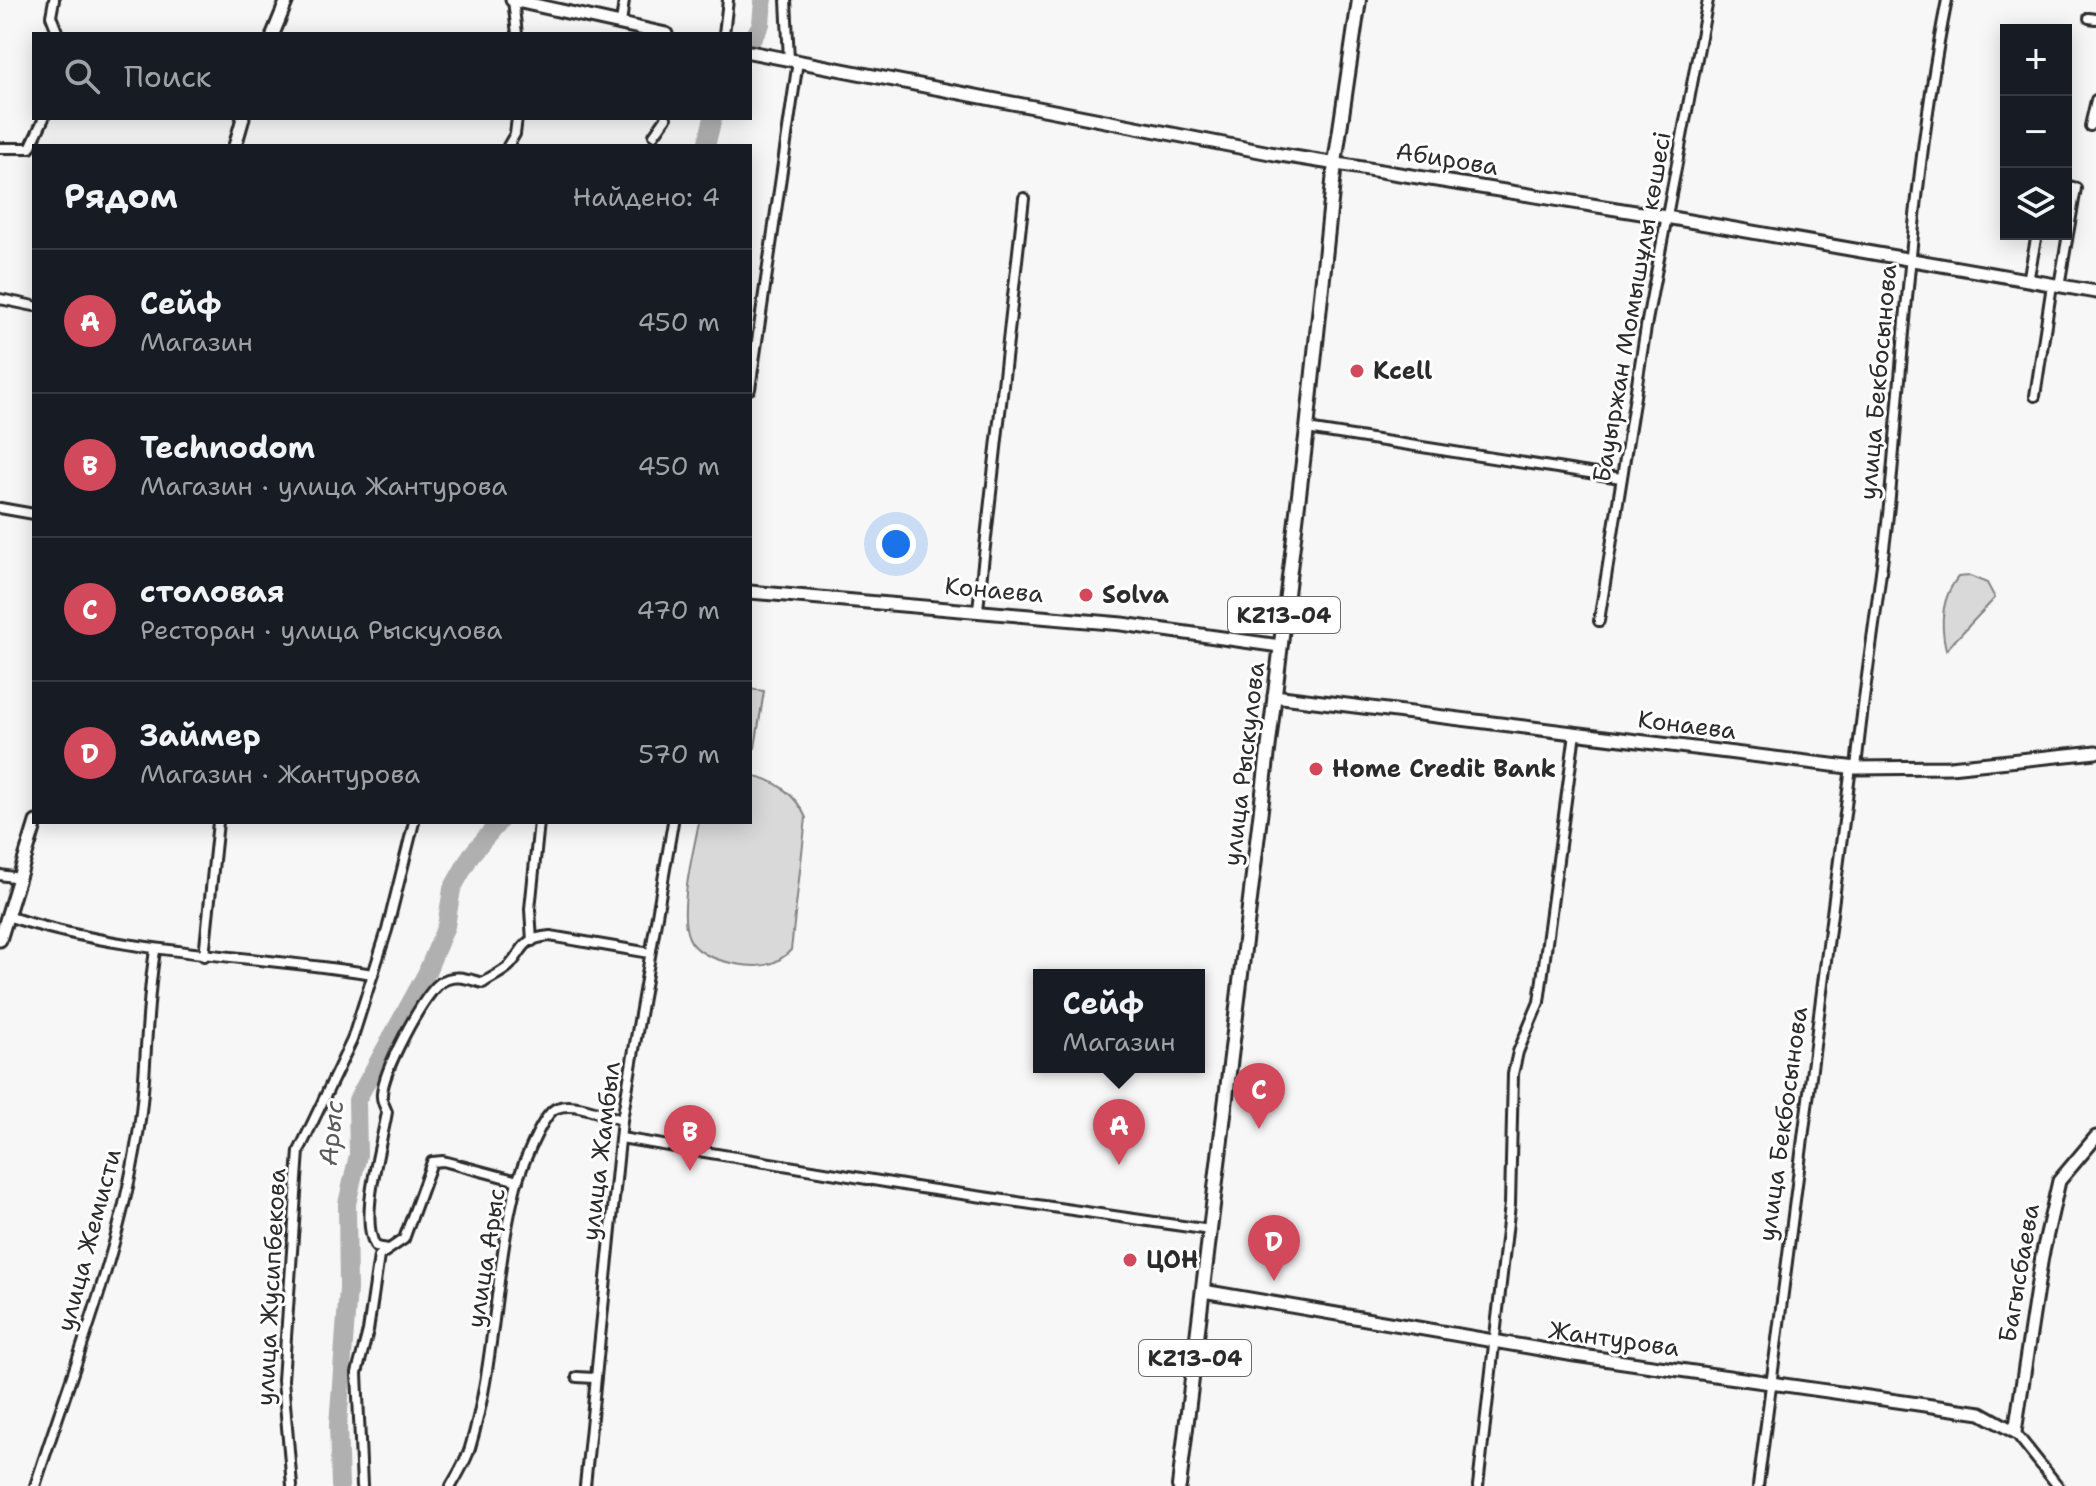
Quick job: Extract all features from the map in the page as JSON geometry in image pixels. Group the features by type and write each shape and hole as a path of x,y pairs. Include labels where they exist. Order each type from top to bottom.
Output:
{"main road":[{"name":"улица Рыскулова","path":"1179,1486 1307,429 1335,163 1359,0"}],"street":[{"path":"54,0 51,16 57,32"},
{"path":"274,32 287,0"},
{"path":"517,32 512,0 657,32"},
{"path":"621,24 624,0"},
{"path":"724,32 728,0"},
{"path":"752,373 791,60 786,0"},
{"name":"Бауыржан Момышұлы көшесі","path":"1599,621 1666,217 1708,0"},
{"name":"улица Бекбосынова","path":"1758,1486 1890,493 1908,258 1931,86 1947,0"},
{"name":"Абирова","path":"752,52 1335,163 2096,292"},
{"path":"2090,126 2096,100"},
{"path":"0,148 30,148 43,120"},
{"path":"236,144 242,120"},
{"path":"509,144 515,134 517,120"},
{"path":"654,135 665,120"},
{"path":"2072,187 2076,188 2072,206"},
{"path":"978,609 1024,198"},
{"path":"2028,281 2036,240"},
{"path":"2035,396 2065,240"},
{"path":"0,299 32,306"},
{"path":"1307,429 1621,478"},
{"path":"0,508 32,514"},
{"name":"Конаева","path":"752,592 978,609 1122,624 1280,646"},
{"name":"Конаева","path":"1274,696 1854,768 1935,768 2096,752"},
{"path":"1478,1486 1510,1204 1515,1125 1513,1074 1518,1052 1539,1002 1575,733"},
{"path":"0,940 35,824"},
{"path":"204,956 218,824"},
{"name":"улица Жусипбекова","path":"292,1486 283,1380 299,1151 317,1106 352,1040 413,824"},
{"path":"532,941 530,909 539,824"},
{"name":"улица Жамбыл","path":"585,1486 622,1120 673,824"},
{"path":"0,875 19,878"},
{"path":"7,916 155,951 332,967 373,974"},
{"path":"362,1486 357,1373 368,1331 377,1252 371,1240 370,1222 387,1112 381,1096 388,1072 416,1016 440,984 458,976 483,983 510,966 520,947 550,936 650,953"},
{"name":"улица Жемисти","path":"35,1486 120,1218 130,1174 141,1109 146,1008 155,951"},
{"name":"улица Арыс","path":"451,1486 470,1449 492,1342 518,1181 550,1111 559,1106 577,1107 622,1120"},
{"name":"Багысбаева","path":"2015,1432 2042,1256 2059,1181 2096,1137"},
{"path":"621,1138 921,1188 1210,1230"},
{"path":"377,1252 404,1239 436,1161 518,1181"},
{"name":"Жантурова","path":"1203,1291 1495,1343 1981,1413 2003,1422 2015,1432"},
{"path":"577,1377 594,1378"},
{"path":"2015,1432 2058,1486"}],"shaded area":[{"path":"1970,576 1987,583 1995,598 1946,650 1943,631 1945,602 1958,577"},
{"path":"752,689 764,691 755,748 752,748"},
{"path":"752,776 776,784 797,802 806,818 791,950 779,960 759,966 730,963 716,959 692,944 685,913 699,824 752,824"}],"waterway":[{"name":"Арыс","path":"752,40 761,24 763,0"},
{"name":"Арыс","path":"706,144 712,120"},
{"name":"Арыс","path":"340,1486 338,1425 348,1289 347,1204 358,1155 357,1100 426,974 446,926 452,889 471,855 497,824"}],"place":[{"name":"Kcell","path":"1357,371"},
{"name":"Solva","path":"1086,595"},
{"name":"Home Credit Bank","path":"1316,769"},
{"name":"столовая","path":"1259,1129"},
{"name":"Сейф","path":"1119,1165"},
{"name":"Technodom","path":"690,1171"},
{"name":"ЦОН","path":"1130,1260"},
{"name":"Займер","path":"1274,1281"}]}
